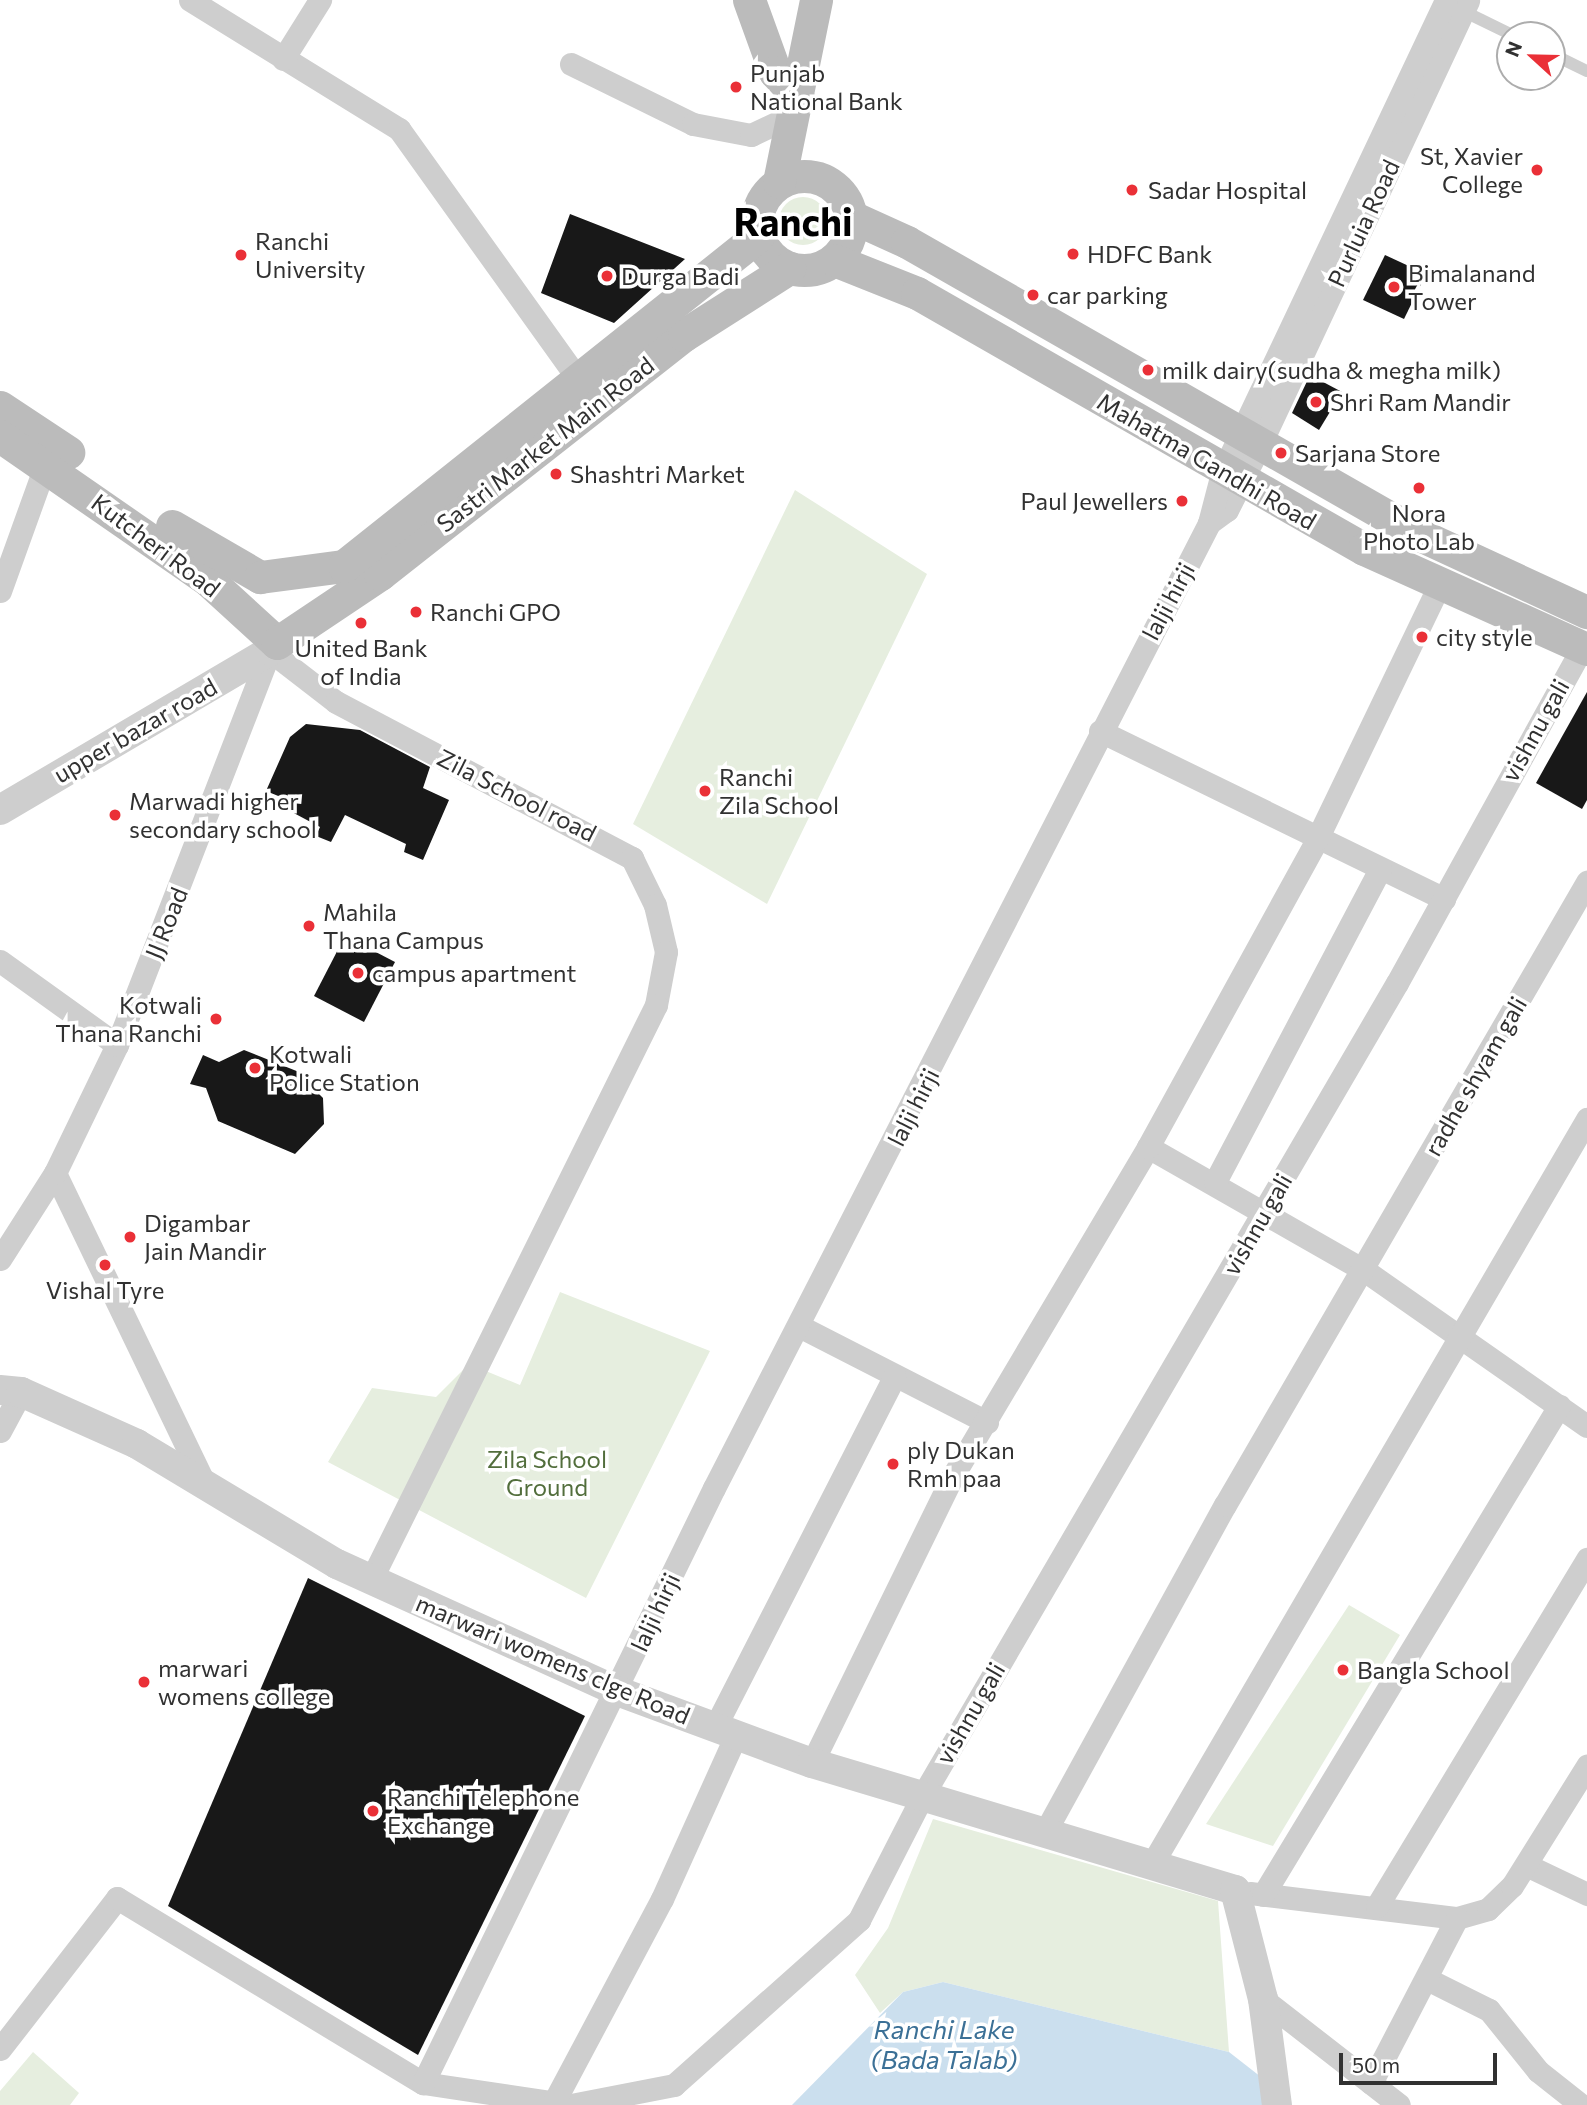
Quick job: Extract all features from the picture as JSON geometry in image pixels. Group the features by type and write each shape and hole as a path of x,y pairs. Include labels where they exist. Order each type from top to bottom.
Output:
{"main road":[{"path":"749,0 775,72 824,178 847,202 852,217 845,248 834,260 820,268 789,268 758,236"},
{"path":"0,407 234,566 260,577 319,572 344,566 580,382 758,236 760,205 779,182 817,2"},
{"path":"779,182 824,178"},
{"name":"Mahatma Gandhi Road","path":"852,217 907,242 1250,442 1420,535 1587,612"},
{"name":"Mahatma Gandhi Road","path":"834,260 917,293 1232,477 1439,585 1584,649"},
{"name":"Sastri Market Main Road","path":"272,646 306,626 684,335 789,268"},
{"name":"Kutcheri Road","path":"0,437 46,463 208,580 272,646"}],"street":[{"path":"190,0 399,129 580,382"},
{"path":"283,59 320,0"},
{"name":"Purluia Road","path":"1232,477 1452,3"},
{"path":"570,64 692,124 751,135 795,113"},
{"path":"0,591 46,463"},
{"name":"lalji hirji","path":"423,2083 617,1691 713,1488 802,1327 1100,731 1209,523 1227,510 1232,477"},
{"path":"812,1763 916,1546 1148,1147 1317,839 1439,585"},
{"name":"upper bazar road","path":"0,810 272,646"},
{"name":"Zila School road","path":"272,646 336,702 632,858 655,905 666,952 656,1004 371,1580"},
{"name":"JJ Road","path":"0,1259 55,1173 117,1045 272,646"},
{"name":"vishnu gali","path":"423,2083 571,2105 674,2085 859,1920 923,1795 1265,1211 1584,649"},
{"path":"1100,731 1444,899"},
{"path":"1215,1182 1380,869"},
{"name":"radhe shyam gali","path":"1045,1832 1224,1505 1364,1270 1587,882"},
{"path":"0,961 117,1045"},
{"path":"1152,1864 1457,1336 1587,1119"},
{"path":"1148,1147 1215,1182 1364,1270 1587,1426"},
{"path":"55,1173 202,1479"},
{"path":"802,1327 987,1422"},
{"path":"554,2102 662,1899 725,1731 895,1376"},
{"path":"0,1432 11,1391"},
{"name":"marwari womens clge Road","path":"11,1391 202,1479 371,1580 617,1691 812,1763 1249,1892"},
{"path":"1277,2105 1249,1892 1559,1406"},
{"path":"1377,1906 1587,1559"},
{"path":"1249,1892 1457,1917 1502,1900 1587,1766"},
{"path":"1526,1865 1586,1891"},
{"path":"0,2049 117,1898 423,2083"},
{"path":"1371,2083 1457,1917"},
{"path":"1427,1979 1489,2010 1538,2071 1581,2105"},
{"path":"1263,1999 1399,2105"}],"lane":[{"path":"1452,3 1496,26"},
{"path":"1566,61 1587,71"}],"green space":[{"path":"803,197 812,198 820,204 826,212 826,230 820,238 812,244 803,245 794,244 786,238 780,230 779,221 780,212 786,204 794,198"},
{"path":"795,490 927,574 767,904 633,824"},
{"name":"Zila School Ground","path":"560,1292 710,1351 586,1598 328,1462 372,1388 436,1397 469,1364 520,1385"},
{"path":"1349,1605 1400,1635 1273,1846 1206,1824"},
{"path":"933,1819 1218,1901 1229,2052 943,1982 903,1992 880,2013 855,1975 888,1928"},
{"path":"33,2052 79,2093 70,2105 0,2105 0,2091"}],"water":[{"name":"Ranchi Lake (Bada Talab)","path":"943,1982 1229,2052 1261,2077 1264,2105 792,2105 903,1992"}],"building":[{"name":"Durga Badi","path":"570,214 685,259 614,323 541,293"},
{"name":"Bimalanand Tower","path":"1385,255 1426,274 1404,319 1363,300"},
{"name":"Shri Ram Mandir","path":"1310,375 1342,392 1319,430 1292,413"},
{"path":"1587,692 1587,800 1582,809 1536,783"},
{"path":"306,724 360,730 430,767 423,788 449,800 423,860 404,852 406,844 345,815 331,842 316,836 320,827 290,811 293,802 266,791 290,737"},
{"name":"campus apartment","path":"345,936 395,962 364,1022 314,996"},
{"path":"244,1050 309,1076 306,1081 323,1098 324,1124 295,1154 218,1121 206,1088 190,1084 203,1055 219,1062"},
{"name":"Ranchi Telephone Exchange","path":"308,1578 585,1716 418,2055 168,1906"}],"place":[{"name":"Punjab National Bank","path":"736,87"},
{"name":"St, Xavier College","path":"1537,170"},
{"name":"Sadar Hospital","path":"1132,190"},
{"name":"HDFC Bank","path":"1073,254"},
{"name":"Ranchi University","path":"241,255"},
{"name":"Durga Badi","path":"607,276"},
{"name":"Bimalanand Tower","path":"1394,287"},
{"name":"car parking","path":"1033,295"},
{"name":"milk dairy(sudha & megha milk)","path":"1148,370"},
{"name":"Shri Ram Mandir","path":"1316,402"},
{"name":"Sarjana Store","path":"1281,453"},
{"name":"Shashtri Market","path":"556,474"},
{"name":"Nora Photo Lab","path":"1419,488"},
{"name":"Paul Jewellers","path":"1182,501"},
{"name":"Ranchi GPO","path":"416,612"},
{"name":"United Bank of India","path":"361,623"},
{"name":"city style","path":"1422,637"},
{"name":"Ranchi Zila School","path":"705,791"},
{"name":"Marwadi higher secondary school","path":"115,815"},
{"name":"Mahila Thana Campus","path":"309,926"},
{"name":"campus apartment","path":"358,973"},
{"name":"Kotwali Thana Ranchi","path":"216,1019"},
{"name":"Kotwali Police Station","path":"255,1068"},
{"name":"Digambar Jain Mandir","path":"130,1237"},
{"name":"Vishal Tyre","path":"105,1265"},
{"name":"ply Dukan Rmh paa","path":"893,1464"},
{"name":"Bangla School","path":"1343,1670"},
{"name":"marwari womens college","path":"144,1682"},
{"name":"Ranchi Telephone Exchange","path":"373,1811"}],"district":[{"name":"Ranchi","path":"793,221"}]}
